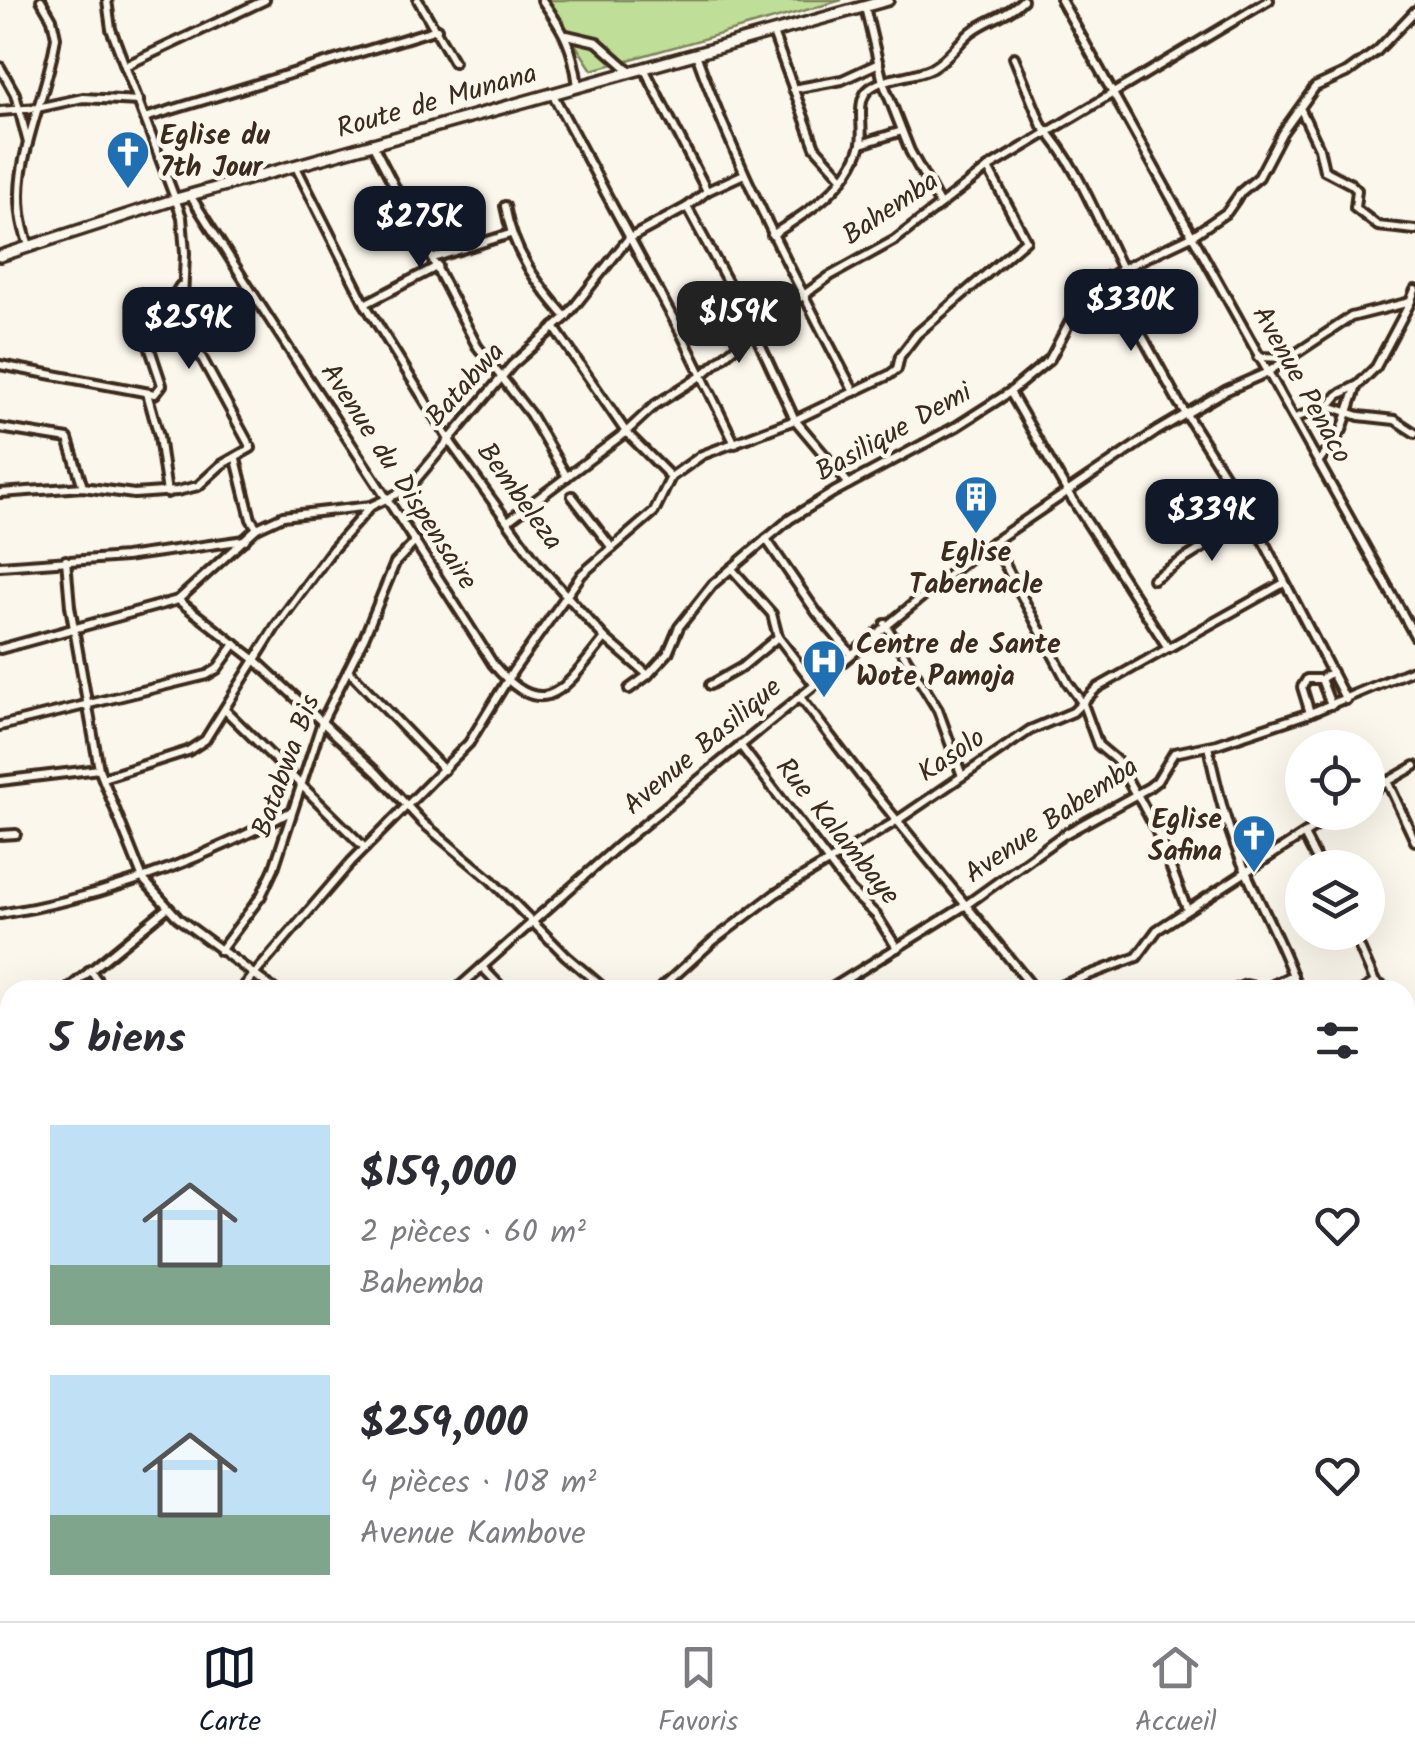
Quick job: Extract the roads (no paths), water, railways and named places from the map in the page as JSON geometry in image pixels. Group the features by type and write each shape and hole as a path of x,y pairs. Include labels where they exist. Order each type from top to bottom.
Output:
{"main road":[{"name":"Route de Munana","path":"0,256 176,199 888,0"}],"street":[{"path":"29,245 18,205 22,167 56,37 52,19 40,0"},
{"path":"0,493 83,487 134,494 167,493 198,486 220,466 251,448 197,349 183,300 184,239 176,199 108,18 107,0"},
{"path":"126,66 265,0"},
{"path":"418,0 454,62"},
{"path":"542,0 566,34 578,86"},
{"path":"772,235 826,198 842,177 860,144 864,95 884,82 935,66 967,36 1004,17 1023,0"},
{"name":"Avenue Penaco","path":"1061,0 1415,636"},
{"name":"Bahemba","path":"508,521 830,276 894,240 988,168 1269,0"},
{"path":"865,7 884,82 903,131 940,205"},
{"name":"Basilique Demi","path":"629,688 648,675 668,652 694,606 766,538 790,519 958,426 1010,392 1050,359 1086,291 1192,236 1227,212 1259,176 1315,87 1366,60 1415,12"},
{"path":"1407,22 1415,31"},
{"path":"145,118 437,28"},
{"path":"774,33 815,147 842,177"},
{"path":"566,34 598,42 630,72"},
{"path":"696,54 772,235 854,392"},
{"path":"1014,58 1042,126 1050,134 1122,269"},
{"path":"793,90 842,80 879,63"},
{"path":"0,67 20,110 28,145"},
{"path":"644,68 706,191"},
{"path":"552,93 736,444"},
{"path":"0,111 95,97 138,101"},
{"path":"1302,110 1324,170 1357,190 1355,208 1388,230 1415,230"},
{"path":"860,144 903,131"},
{"path":"372,143 470,332 500,379 530,414 566,476"},
{"name":"Bembeleza","path":"296,166 365,304 448,438 538,564 604,638 648,675"},
{"path":"249,980 309,908 469,743 582,574 654,512 672,477 702,455 795,420 895,371 900,356 917,334 1028,238 988,168"},
{"name":"Batabwa","path":"103,778 197,747 226,710 254,659 332,550 372,506 408,489 500,379 566,317 628,239 706,191 744,174"},
{"name":"Avenue du Dispensaire","path":"190,195 270,325 507,681"},
{"path":"505,206 510,234 540,288 566,317"},
{"path":"687,206 754,331 795,420 849,484"},
{"path":"365,304 435,262 510,234"},
{"path":"1109,276 1185,413 1251,517 1346,700"},
{"path":"0,366 155,394 162,385 148,346 151,332 183,281"},
{"path":"1295,418 1329,406 1338,394 1358,385 1376,367 1415,290"},
{"name":"Avenue Basilique","path":"467,980 618,846 885,624 993,542 1185,413 1268,372 1351,316 1413,300"},
{"path":"554,327 626,432 672,477"},
{"path":"1258,357 1288,358"},
{"path":"1319,461 1342,430 1358,385"},
{"path":"1010,392 1067,491 1168,648"},
{"path":"148,393 167,493"},
{"path":"1329,406 1395,420 1415,433"},
{"path":"0,428 68,439 83,487"},
{"path":"236,458 251,519 258,528"},
{"path":"572,496 612,548"},
{"path":"0,649 178,600 258,528 283,516 372,506"},
{"path":"1154,579 1251,517"},
{"path":"766,538 816,613 851,654"},
{"path":"0,566 155,554 245,540"},
{"name":"Batabwa Bis","path":"220,951 261,896 322,722 395,562 416,541"},
{"path":"993,542 1083,704 1098,745 1117,761 1137,794 1156,830 1187,909"},
{"path":"66,560 99,769 143,878 166,908 262,980"},
{"path":"731,568 772,614 778,637 814,684"},
{"name":"Kasolo","path":"670,980 713,941 828,859 898,820 1030,730 1073,712 1097,688 1284,583"},
{"path":"178,600 254,659 595,980"},
{"path":"885,624 938,710 962,776"},
{"path":"710,685 742,667 778,637"},
{"path":"507,681 522,692 549,696 573,678 604,638"},
{"path":"0,726 207,675 217,670 235,644"},
{"name":"Avenue Babemba","path":"845,980 966,905 1033,855 1157,781 1174,753 1208,746 1346,700 1415,669"},
{"path":"348,670 444,770"},
{"path":"1310,712 1302,687 1307,679 1322,679 1332,672"},
{"path":"1322,679 1331,705"},
{"path":"800,697 1028,980"},
{"path":"226,710 365,848"},
{"name":"Rue Kalambaye","path":"740,746 851,891 876,915 897,948"},
{"path":"1208,746 1216,785 1245,871 1295,980"},
{"path":"1415,766 1387,781 1415,841"},
{"path":"0,781 99,769"},
{"path":"0,914 72,899 143,878 292,812"},
{"path":"1075,980 1137,957 1157,930 1311,830"},
{"path":"0,836 16,834"},
{"path":"1304,835 1312,850"},
{"path":"78,980 166,908"},
{"path":"1361,950 1374,980"},
{"path":"482,967 494,980"},
{"path":"90,970 97,980"},
{"path":"1283,980 1293,975"}],"place":[{"name":"Eglise du 7th Jour","path":"128,190"},
{"name":"Eglise Tabernacle","path":"976,535"},
{"name":"Centre de Sante Wote Pamoja","path":"824,699"},
{"name":"Eglise Safina","path":"1254,874"}]}
